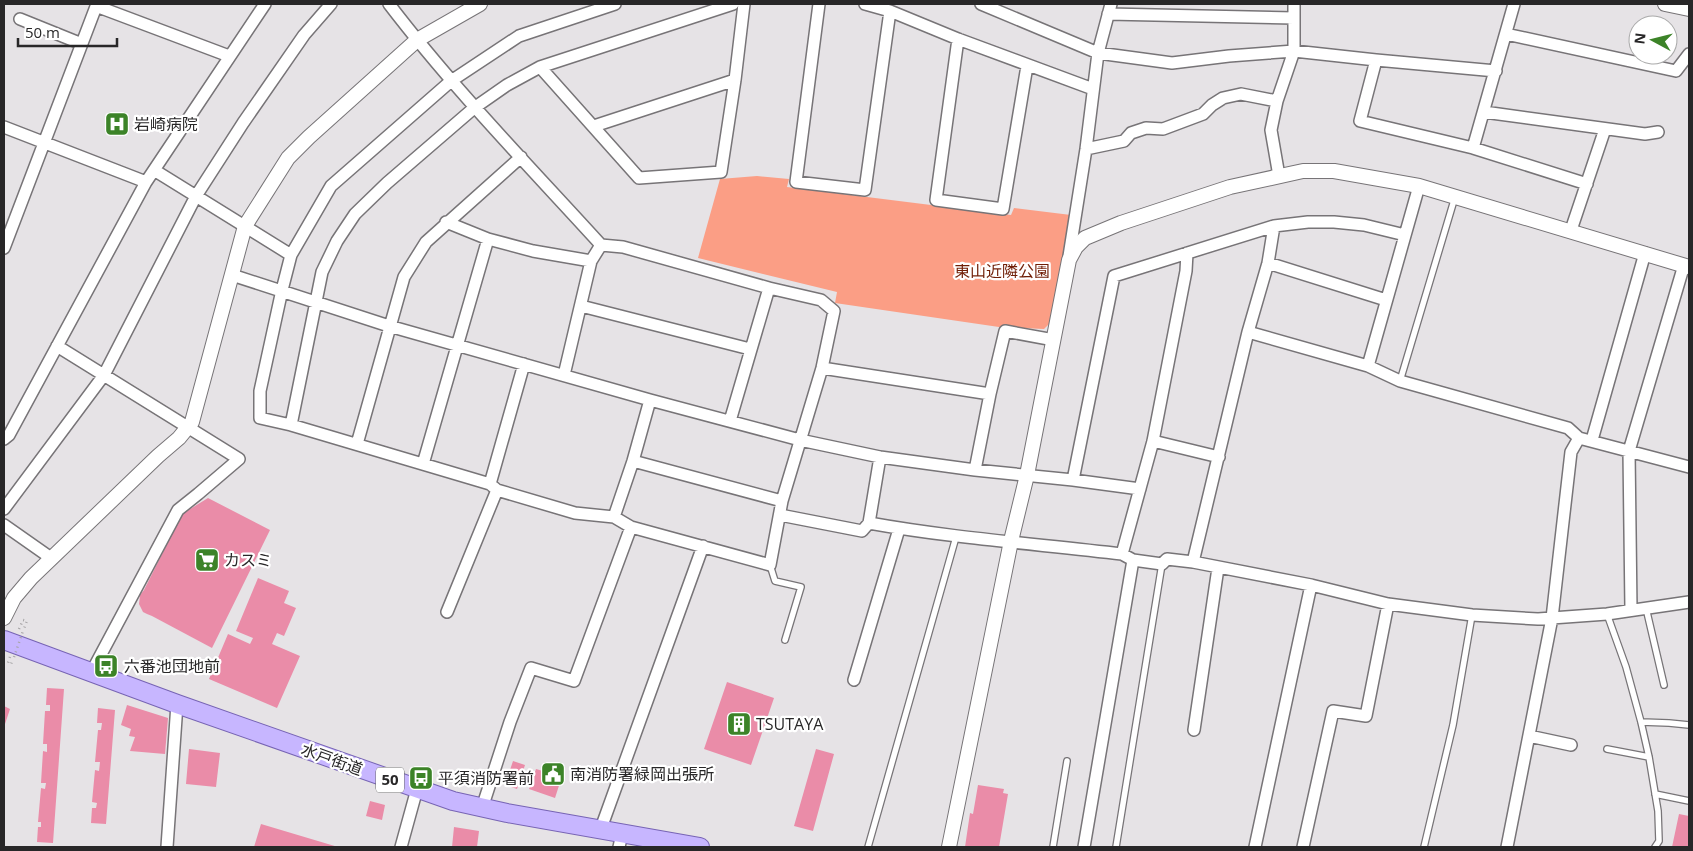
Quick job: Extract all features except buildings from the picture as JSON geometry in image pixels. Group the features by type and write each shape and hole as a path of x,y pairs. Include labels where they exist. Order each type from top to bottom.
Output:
{"main road":[{"name":"水戸街道","path":"9,651 91,673 453,801 600,830 620,841 700,847"}],"street":[{"path":"4,439 8,435 146,182 265,4"},
{"path":"4,509 104,375 196,196 242,124 304,35 331,4"},
{"path":"389,4 417,40 451,81 474,108 602,244 623,247 769,288 821,300 834,311 822,368 782,501 770,565 631,526 614,517 575,513 357,444 260,418 260,391 291,254 331,186 451,81 519,36 615,4"},
{"path":"4,618 21,589 51,558 180,438 192,422 245,226 288,158 417,40 480,4"},
{"path":"291,425 322,272 337,241 355,214 387,183 474,108 507,84 540,67 733,4"},
{"path":"540,67 639,178 721,172 744,4"},
{"path":"818,4 796,182 865,190 890,11"},
{"path":"865,4 890,11 1027,66 1093,89"},
{"path":"981,4 1098,53 1172,63 1294,51 1496,71"},
{"path":"1278,176 1271,130 1277,100 1294,51 1294,4"},
{"path":"1473,148 1514,4"},
{"path":"1665,4 1689,9"},
{"path":"4,248 97,5 229,56"},
{"path":"949,847 1054,340 1069,260 1098,53 1109,9 1294,18"},
{"path":"20,19 82,44"},
{"path":"1506,34 1676,71 1689,54"},
{"path":"958,39 936,200 1003,209 1027,66"},
{"path":"1376,60 1360,121 1473,148 1587,184"},
{"path":"594,126 735,80"},
{"path":"1086,149 1124,141 1131,133 1146,128 1163,129 1203,114 1223,98 1241,94 1277,100"},
{"path":"1484,112 1644,134 1658,132"},
{"path":"4,127 146,182"},
{"path":"1571,230 1605,129"},
{"path":"357,444 404,277 426,242 446,222 521,157"},
{"path":"154,170 291,254"},
{"path":"1069,260 1076,247 1085,238 1095,233 1230,187 1303,171 1334,171 1419,186 1687,266 1629,451 1631,610"},
{"path":"1368,366 1419,186"},
{"path":"446,222 488,239 591,261"},
{"path":"1073,480 1114,276 1274,226 1308,222 1334,222 1364,225 1405,235"},
{"path":"1193,562 1248,332 1268,263 1274,226"},
{"path":"423,464 488,239"},
{"path":"564,374 591,261 602,244"},
{"path":"1122,554 1153,441 1186,271 1187,253"},
{"path":"1592,440 1645,253"},
{"path":"1268,263 1386,300"},
{"path":"232,275 389,326 564,374 650,400 800,440 880,456 975,470 1140,489"},
{"path":"730,421 769,288"},
{"path":"581,306 750,350"},
{"path":"975,470 1005,331 1054,340"},
{"path":"1248,332 1368,366 1400,381 1568,428 1579,438 1689,467"},
{"path":"57,346 239,459 178,510 91,673"},
{"path":"446,612 493,487 524,364"},
{"path":"822,368 990,394"},
{"path":"614,517 650,400"},
{"path":"1507,847 1552,618 1571,452 1579,438"},
{"path":"1153,441 1219,457"},
{"path":"780,515 862,531 869,523 880,456"},
{"path":"632,461 782,501"},
{"path":"869,523 956,537 1011,541 1122,554 1133,560 1162,564 1167,559 1193,562 1310,585 1388,604 1472,615 1538,619 1607,614 1689,602"},
{"path":"4,525 51,558"},
{"path":"482,808 510,722 531,668 574,680 631,526"},
{"path":"854,680 899,529"},
{"path":"600,830 703,546"},
{"path":"1084,847 1133,560"},
{"path":"1194,730 1218,568"},
{"path":"1255,847 1310,585"},
{"path":"1303,847 1333,710 1366,716 1388,604"},
{"path":"167,847 177,704"},
{"path":"1529,736 1571,745"},
{"path":"401,847 417,789"}],"lane":[{"path":"1400,381 1455,197"},
{"path":"868,847 956,537"},
{"path":"1116,847 1162,564"},
{"path":"770,565 776,581 801,587 785,640"},
{"path":"1646,608 1664,685"},
{"path":"1607,614 1626,667 1649,757 1658,811 1659,840 1655,847"},
{"path":"1424,847 1453,725 1472,615"},
{"path":"1641,722 1689,725"},
{"path":"1608,749 1649,757"},
{"path":"1053,847 1067,761"},
{"path":"1655,794 1689,801"}],"path":[{"path":"9,651 27,622 23,620 19,629"}],"green space":[{"name":"東山近隣公園","path":"757,176 789,179 787,187 1011,215 1014,208 1071,215 1049,324 1044,329 999,327 835,303 837,292 698,258 720,179"}],"place":[{"name":"岩崎病院","path":"117,124"},
{"name":"カスミ","path":"207,560"},
{"name":"六番池団地前","path":"106,666"},
{"name":"TSUTAYA","path":"739,724"},
{"name":"南消防署緑岡出張所","path":"553,774"},
{"name":"平須消防署前","path":"421,778"}]}
